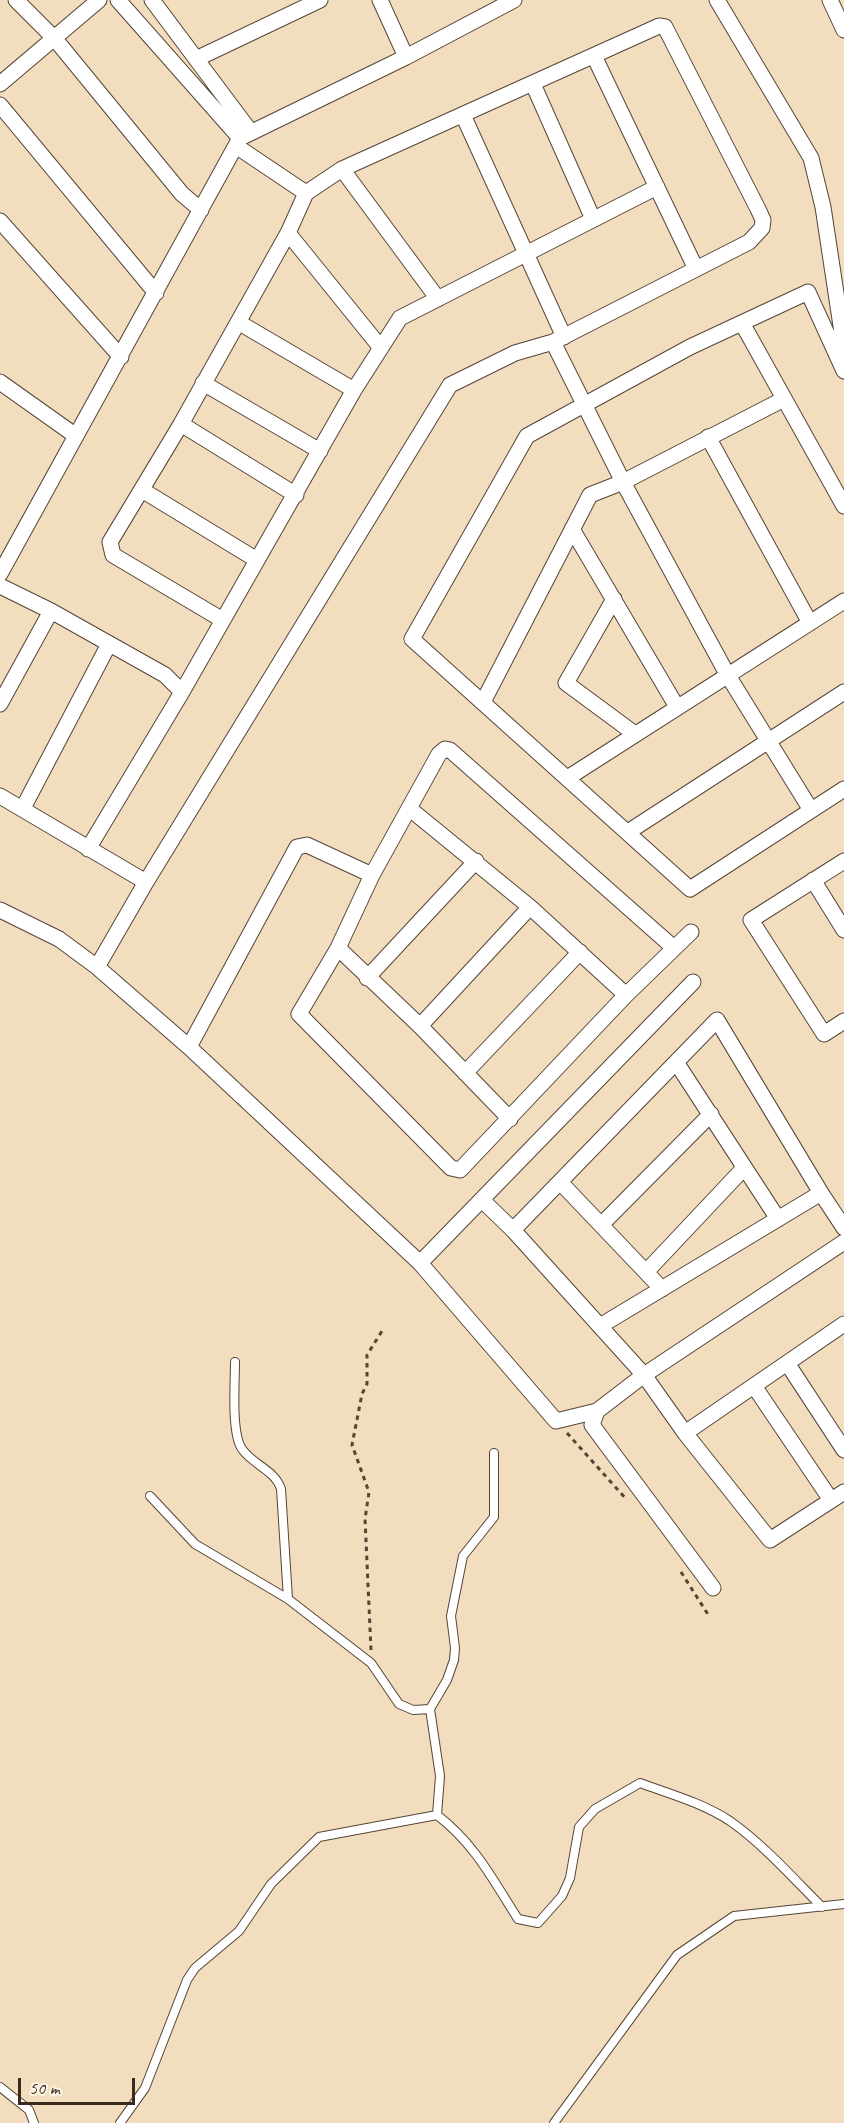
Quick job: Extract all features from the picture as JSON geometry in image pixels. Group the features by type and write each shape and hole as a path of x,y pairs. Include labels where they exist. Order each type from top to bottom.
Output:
{"street":[{"path":"16,0 55,39 182,194 201,210"},
{"path":"0,84 99,0"},
{"path":"118,0 242,138 306,193"},
{"path":"196,59 320,0"},
{"path":"380,0 406,57"},
{"path":"0,574 242,138 406,57 514,0"},
{"path":"717,0 811,158 823,207 844,346"},
{"path":"831,0 844,30"},
{"path":"155,1 196,59 242,138"},
{"path":"97,967 146,882 450,385 515,353 559,339 749,242 762,228 763,220 758,208 665,27 659,26 342,170 306,193 288,233 182,424 110,542 112,555 221,619"},
{"path":"594,56 696,269"},
{"path":"532,84 593,219"},
{"path":"0,105 156,293"},
{"path":"463,115 527,256 584,403 623,482 727,674 811,810"},
{"path":"342,170 438,299"},
{"path":"88,849 182,692 221,619 296,495 354,390 400,318 527,256 657,187"},
{"path":"0,221 121,357"},
{"path":"288,233 381,348"},
{"path":"844,371 808,292 584,403 527,436 412,639 569,777 690,889 844,789"},
{"path":"238,322 354,390"},
{"path":"742,324 844,506"},
{"path":"0,382 76,436"},
{"path":"204,383 320,451"},
{"path":"483,702 590,495 623,482 784,399"},
{"path":"182,424 296,495"},
{"path":"708,437 810,623"},
{"path":"142,490 257,560"},
{"path":"573,529 677,707"},
{"path":"0,586 51,611 165,675 182,692"},
{"path":"614,599 566,683 634,734"},
{"path":"569,777 844,601"},
{"path":"0,704 51,611"},
{"path":"23,808 109,644"},
{"path":"628,832 844,692"},
{"path":"674,948 450,750 445,749 439,754 372,875 338,948 299,1014 451,1168 460,1170 626,994 691,932"},
{"path":"0,796 146,882"},
{"path":"410,809 530,907 626,994"},
{"path":"189,1047 297,847 307,844 372,875"},
{"path":"368,978 476,861"},
{"path":"844,861 751,920 824,1034 844,1021"},
{"path":"813,880 844,930"},
{"path":"420,1026 530,907"},
{"path":"0,910 59,939 97,967 189,1047 420,1263 556,1421 597,1411 644,1375 844,1242"},
{"path":"338,948 420,1026 510,1119"},
{"path":"465,1073 580,952"},
{"path":"420,1263 693,982"},
{"path":"513,1230 717,1020 844,1228"},
{"path":"676,1062 778,1219"},
{"path":"601,1224 711,1114"},
{"path":"646,1272 744,1167"},
{"path":"560,1182 662,1289"},
{"path":"600,1326 821,1193"},
{"path":"482,1200 513,1230 644,1375 685,1433 770,1540 838,1496 754,1386"},
{"path":"685,1433 844,1324"},
{"path":"787,1363 844,1450"},
{"path":"597,1411 592,1425 713,1587"}],"lane":[{"path":"235,1362 237,1438 247,1455 277,1479 281,1489 288,1599"},
{"path":"437,1815 440,1776 430,1709 447,1680 454,1660 455,1648 451,1616 463,1556 494,1516 494,1453"},
{"path":"150,1496 195,1544 288,1599 371,1663 399,1704 412,1710 430,1709"},
{"path":"120,2123 145,2088 187,1980 195,1968 239,1931 271,1884 306,1847 319,1837 437,1815 460,1832 472,1847 518,1919 538,1923 562,1896 570,1878 579,1827 595,1809 640,1783 693,1803 728,1820 761,1846 822,1907"},
{"path":"554,2123 678,1955 734,1916 844,1904"},
{"path":"0,2087 29,2110 34,2123"}],"path":[{"path":"371,1663 365,1519 369,1492 352,1445 362,1394 368,1384 368,1355 382,1331"},
{"path":"556,1421 632,1505"},
{"path":"679,1569 709,1616"}]}
